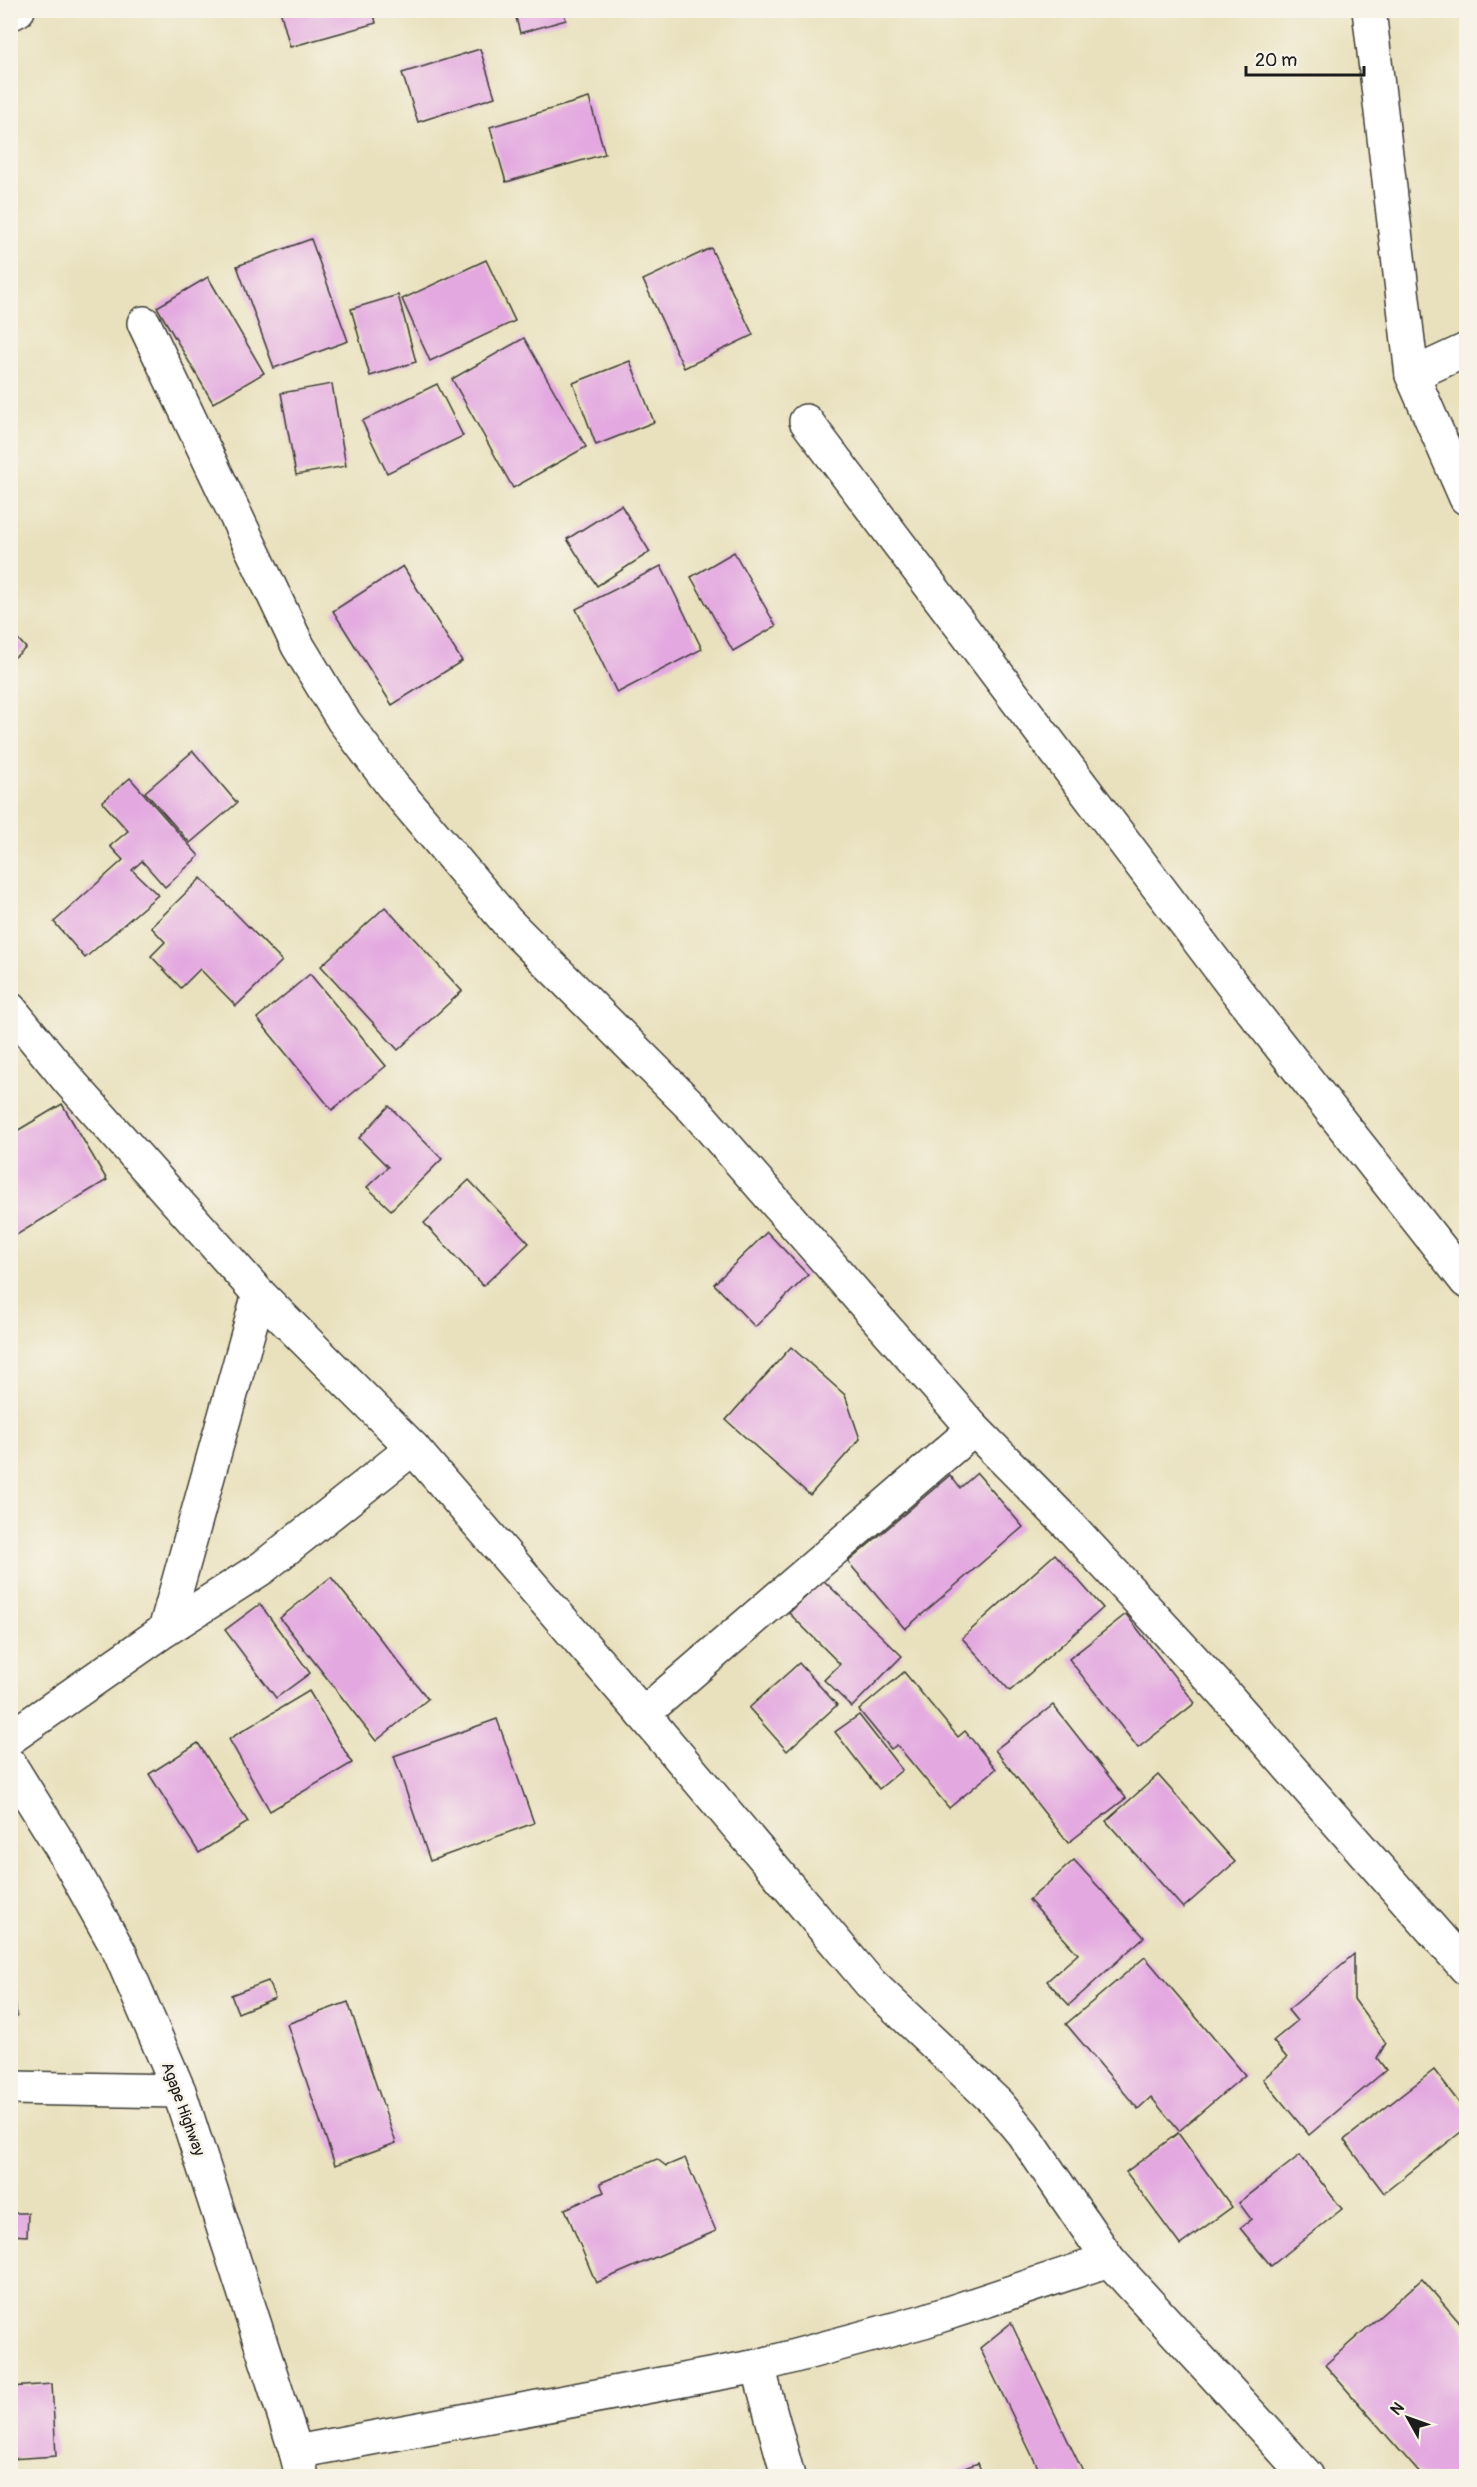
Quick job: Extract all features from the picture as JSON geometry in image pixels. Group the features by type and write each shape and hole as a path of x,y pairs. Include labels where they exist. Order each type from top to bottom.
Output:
{"street":[{"path":"10,14 18,10"},
{"path":"1369,10 1412,375 1467,498"},
{"path":"144,323 298,646 350,729 392,785 508,923 693,1108 974,1429 1070,1526 1223,1692 1467,1968"},
{"path":"1412,375 1467,350"},
{"path":"806,421 1236,990 1467,1281"},
{"path":"10,1009 70,1082 259,1294 412,1449 643,1714 870,1983 998,2104 1017,2127 1109,2260 1306,2476"},
{"path":"165,1630 259,1294"},
{"path":"643,1714 974,1429"},
{"path":"10,1737 165,1630 262,1568 412,1449"},
{"name":"Agape Highway","path":"10,1765 61,1847 120,1953 179,2091 299,2464"},
{"path":"10,2088 179,2091"},
{"path":"299,2464 758,2366 924,2321 1109,2260"},
{"path":"758,2366 788,2476"}],"building":[{"path":"280,10 373,10 376,23 290,47"},
{"path":"514,10 563,10 566,20 520,33"},
{"path":"480,49 495,97 418,122 402,73"},
{"path":"589,98 605,154 506,182 490,127"},
{"path":"311,239 348,341 274,368 237,266"},
{"path":"711,248 753,335 684,368 643,280"},
{"path":"486,260 515,321 430,361 402,299"},
{"path":"208,277 264,373 213,403 157,307"},
{"path":"398,295 416,362 370,376 351,309"},
{"path":"524,338 586,447 513,488 452,379"},
{"path":"630,361 654,422 596,445 573,383"},
{"path":"332,384 346,466 296,475 281,393"},
{"path":"437,384 463,436 387,473 362,421"},
{"path":"621,505 650,552 597,586 567,539"},
{"path":"734,552 776,626 733,651 691,577"},
{"path":"403,566 462,661 392,705 333,611"},
{"path":"661,566 702,649 617,693 576,609"},
{"path":"10,630 26,648 10,661"},
{"path":"193,751 237,803 190,843 145,792"},
{"path":"130,778 199,856 165,887 142,861 132,870 158,895 85,958 54,922 123,860 110,846 128,831 102,802"},
{"path":"201,878 282,961 236,1006 200,969 181,988 151,956 165,942 151,927"},
{"path":"385,907 462,991 398,1050 321,966"},
{"path":"310,974 386,1066 332,1110 257,1018"},
{"path":"62,1104 107,1180 10,1239 10,1135"},
{"path":"389,1106 442,1159 391,1210 367,1187 388,1167 359,1138"},
{"path":"469,1180 529,1243 483,1286 424,1223"},
{"path":"767,1232 808,1275 755,1327 714,1284"},
{"path":"791,1347 845,1395 860,1439 810,1495 726,1420"},
{"path":"977,1473 1023,1527 905,1629 848,1562 950,1475 960,1488"},
{"path":"1055,1554 1103,1608 1010,1691 962,1638"},
{"path":"331,1577 428,1699 376,1741 280,1618"},
{"path":"823,1580 902,1656 852,1707 824,1680 840,1664 789,1613"},
{"path":"260,1604 310,1673 276,1698 225,1630"},
{"path":"1126,1614 1195,1703 1138,1748 1069,1659"},
{"path":"799,1663 837,1705 787,1751 749,1708"},
{"path":"904,1672 958,1737 965,1731 996,1769 949,1808 897,1745 891,1749 859,1710"},
{"path":"309,1691 352,1763 270,1811 229,1739"},
{"path":"1053,1705 1126,1798 1068,1843 995,1750"},
{"path":"859,1715 902,1770 879,1789 835,1732"},
{"path":"497,1719 534,1823 430,1861 394,1756"},
{"path":"198,1743 248,1822 199,1853 149,1774"},
{"path":"1158,1775 1235,1862 1183,1908 1106,1821"},
{"path":"1074,1860 1144,1937 1069,2005 1047,1981 1078,1954 1029,1900"},
{"path":"10,1952 17,2017 10,2018"},
{"path":"1354,1954 1354,1999 1386,2043 1377,2058 1386,2070 1309,2135 1263,2079 1287,2058 1273,2041 1297,2021 1288,2010"},
{"path":"1145,1957 1245,2075 1179,2131 1151,2097 1138,2109 1066,2024"},
{"path":"268,1981 275,1998 238,2013 231,1995"},
{"path":"348,2002 396,2143 335,2165 287,2024"},
{"path":"1434,2070 1466,2112 1466,2128 1384,2193 1344,2140"},
{"path":"1178,2133 1232,2207 1180,2245 1126,2172"},
{"path":"1300,2155 1342,2209 1271,2266 1240,2228 1251,2219 1239,2203"},
{"path":"685,2158 716,2231 596,2283 565,2209 604,2192 600,2183 657,2159 666,2166"},
{"path":"10,2213 28,2213 27,2236 10,2235"},
{"path":"1422,2279 1466,2330 1466,2476 1422,2476 1325,2365"},
{"path":"1011,2323 1085,2476 1042,2476 980,2348"},
{"path":"52,2384 56,2456 10,2459 10,2387"},
{"path":"978,2463 983,2476 943,2476"}]}
